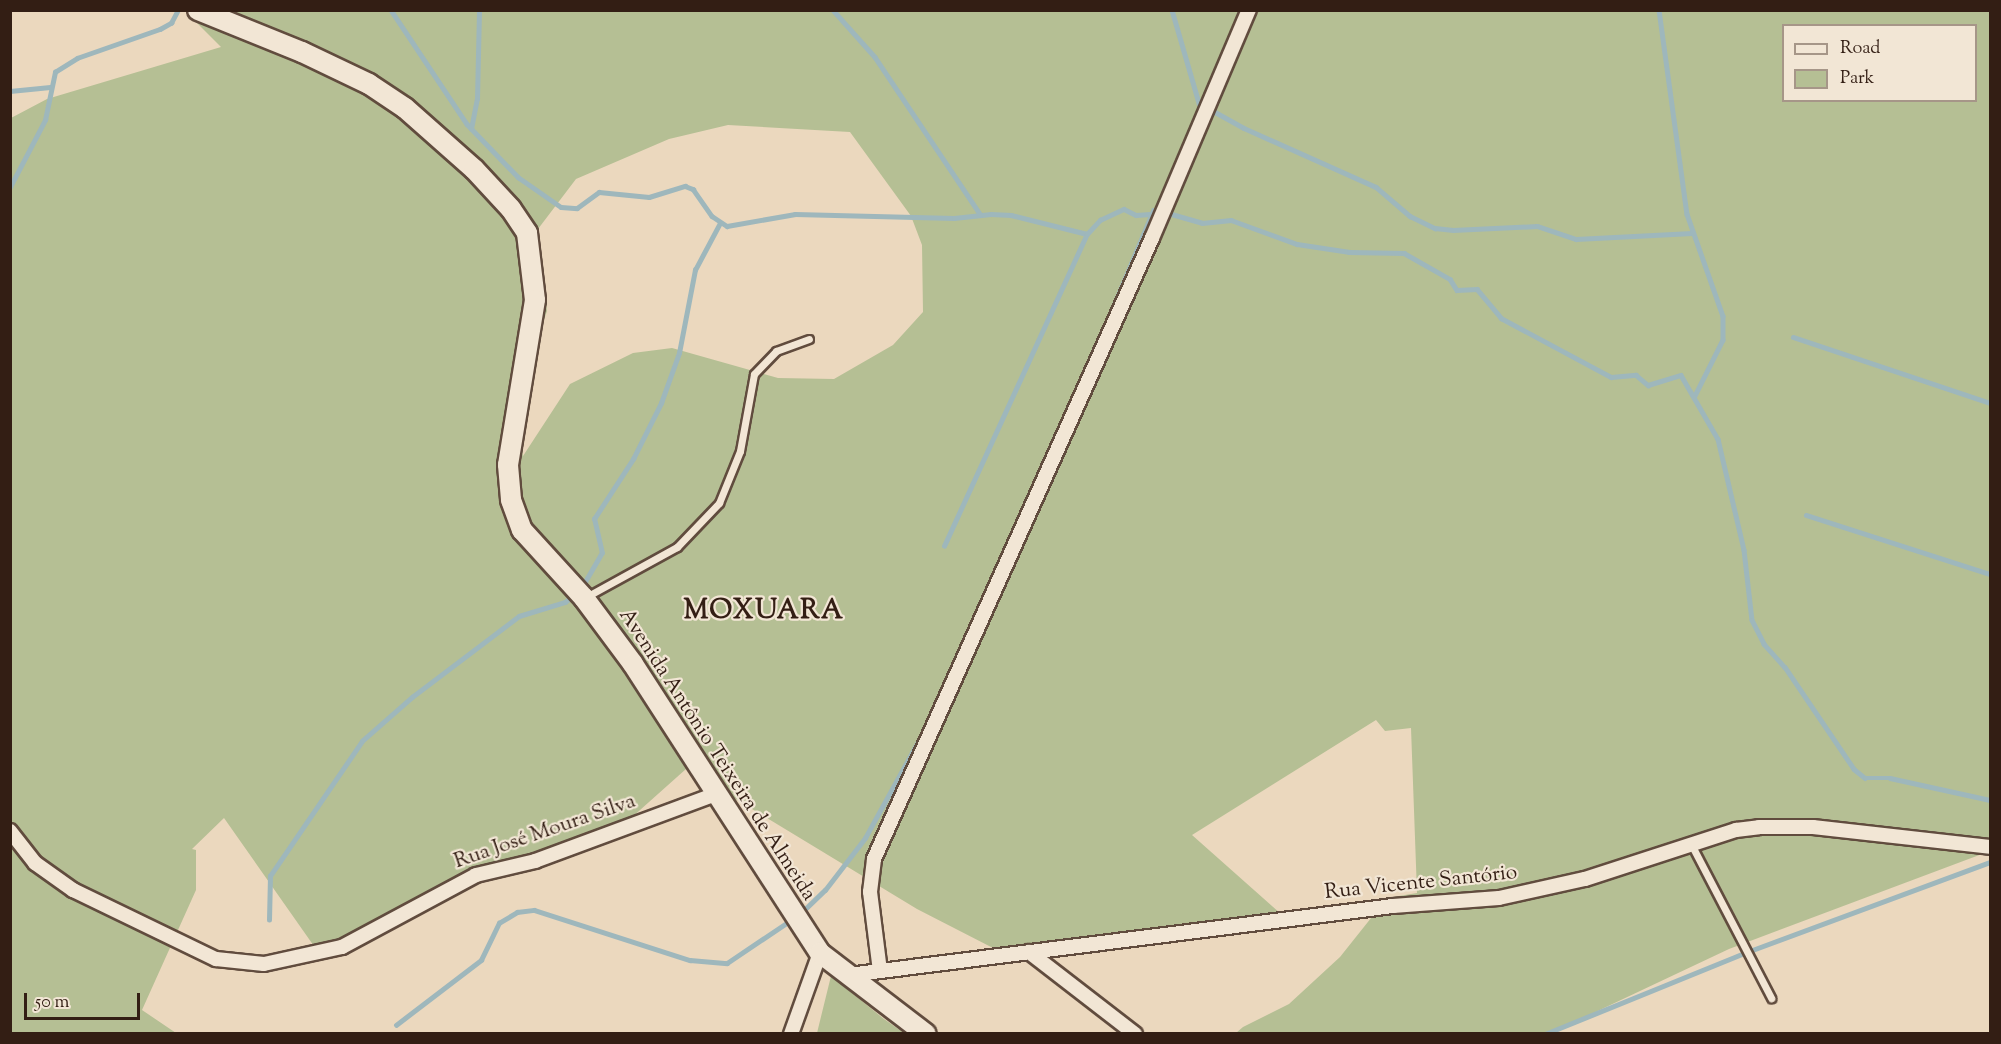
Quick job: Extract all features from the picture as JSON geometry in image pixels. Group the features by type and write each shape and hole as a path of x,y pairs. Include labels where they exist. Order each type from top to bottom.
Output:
{"street":[{"name":"Avenida Antônio Teixeira de Almeida","path":"198,10 302,52 369,84 405,108 474,169 511,209 527,233 535,300 512,426 508,465 511,500 522,530 584,598 633,664 820,953 926,1034"},
{"path":"880,971 870,892 874,859 1152,238 1249,10"},
{"name":"Rua José Moura Silva","path":"10,831 35,863 73,890 216,959 264,964 342,946 476,875 535,861 716,794"},
{"name":"Rua Vicente Santório","path":"849,975 1393,906 1499,898 1585,879 1736,830 1813,827 1990,846"},
{"path":"1029,952 1135,1034"},
{"path":"791,1034 820,953"}],"lane":[{"path":"584,598 676,547 719,503 740,451 754,374 776,351 809,339"},
{"path":"1691,844 1771,998"}],"green space":[{"path":"185,11 1990,11 1990,851 1729,949 1551,1033 1236,1033 1243,1027 1289,1004 1340,957 1387,898 1417,893 1411,728 1385,731 1376,720 1192,835 1281,914 993,948 917,909 686,769 621,827 473,871 380,922 316,949 224,818 192,849 196,850 196,890 142,1010 176,1033 11,1034 11,118 47,99 221,47","holes":["728,125 850,132 911,216 922,245 923,312 893,345 834,379 778,378 672,348 633,353 570,384 523,456 521,444 536,343 547,311 538,229 576,179 669,139"]},
{"path":"831,976 884,1019 904,1033 817,1033"}],"waterway":[{"path":"10,187 45,120 55,72 77,58 160,29 171,23 178,10"},
{"path":"391,10 467,124 518,177 561,207 577,208 599,192 649,197 685,186 693,189 712,216 727,226 795,214 954,218 991,214 1011,215 1087,234"},
{"path":"471,129 477,99 479,10"},
{"path":"833,10 875,57 980,214"},
{"path":"1172,10 1199,103 1244,128 1376,187 1410,216 1435,228 1453,230 1537,226 1576,239 1692,233"},
{"path":"1659,10 1687,214 1723,316 1723,340 1695,396"},
{"path":"10,91 50,87"},
{"path":"944,546 1087,234 1100,220 1124,209 1136,215 1168,213 1202,223 1231,220 1297,244 1349,252 1404,253 1450,279 1457,290 1477,289 1501,318 1611,377 1636,375 1648,385 1681,375 1718,439 1744,550 1752,620 1764,644 1785,667 1854,769 1865,778 1890,778 1990,800"},
{"path":"1095,350 1153,211"},
{"path":"582,587 602,553 594,519 633,459 661,403 679,353 695,270 720,223"},
{"path":"1793,337 1990,403"},
{"path":"1806,515 1990,574"},
{"path":"269,920 270,876 362,741 412,697 519,616 565,602 574,595"},
{"path":"801,913 825,890 865,838 926,727"},
{"path":"1545,1034 1747,952 1990,862"},
{"path":"396,1025 481,960 499,923 517,912 534,910 690,960 727,963 791,920"},
{"path":"1518,1034 1529,1034"}],"district":[{"name":"MOXUARA","path":"764,612"}]}
